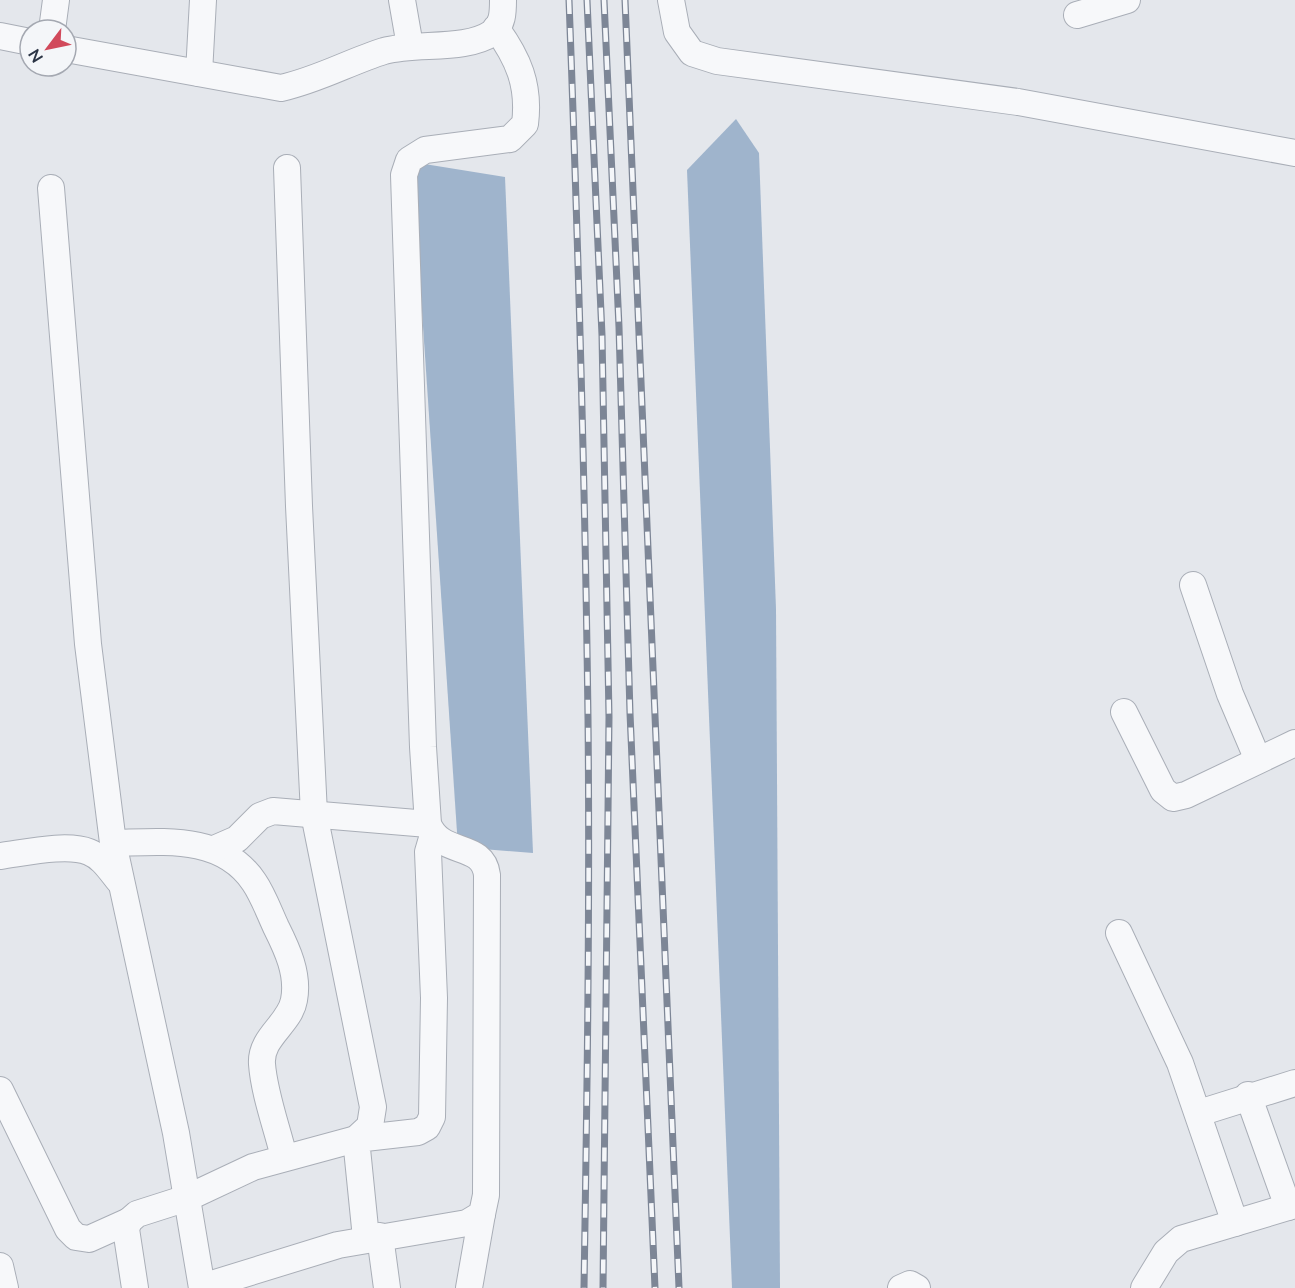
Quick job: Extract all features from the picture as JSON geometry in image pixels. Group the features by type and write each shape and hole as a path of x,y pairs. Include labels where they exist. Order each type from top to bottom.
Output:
{"street":[{"path":"54,18 56,0"},
{"path":"199,73 203,0"},
{"path":"402,0 411,46"},
{"path":"78,51 281,88 311,82 384,51 476,40 496,28 502,19 503,0"},
{"path":"671,0 677,32 692,53 717,61 1018,102 1295,153"},
{"path":"1077,15 1127,0"},
{"path":"0,1090 9,1132 68,1229 76,1237 89,1239 129,1221 137,1214 187,1198 253,1167 356,1139 418,1132 427,1127 432,1117 435,998 428,852 431,829 423,736 404,175 409,160 425,150 510,139 525,123 525,91 522,72 516,56 496,28"},
{"path":"0,36 18,40"},
{"path":"287,168 299,518 314,814 373,1107 370,1126 356,1139"},
{"path":"51,188 88,644 112,843 176,1133 202,1288 373,1237 467,1223 482,1214"},
{"path":"1192,585 1230,694 1258,760"},
{"path":"1124,712 1163,790 1173,798 1186,795 1295,743"},
{"path":"214,849 237,839 260,816 273,810 431,829 442,843 480,856 486,866 486,1195 469,1288"},
{"path":"112,843 180,842 214,849 238,864 254,882 288,951 296,980 294,1002 282,1024 267,1042 262,1062 284,1157"},
{"path":"0,856 65,849 88,852 104,863 119,881"},
{"path":"1119,933 1163,1024 1199,1113 1235,1223"},
{"path":"1199,1113 1248,1095 1295,1083"},
{"path":"1144,1288 1166,1252 1181,1239 1292,1206 1248,1095"},
{"path":"356,1139 373,1237 387,1288"},
{"path":"129,1221 126,1230 135,1288"},
{"path":"0,1266 5,1288"},
{"path":"901,1288 910,1284 917,1288"}],"water":[{"path":"736,119 759,153 776,609 780,1288 732,1288 687,170"},
{"path":"412,162 505,177 533,853 458,847"}],"railway":[{"path":"569,0 581,359 588,718 584,1288"},
{"path":"587,0 602,335 609,717 603,1288"},
{"path":"604,0 619,327 630,713 655,1288"},
{"path":"625,0 679,1288"}]}
